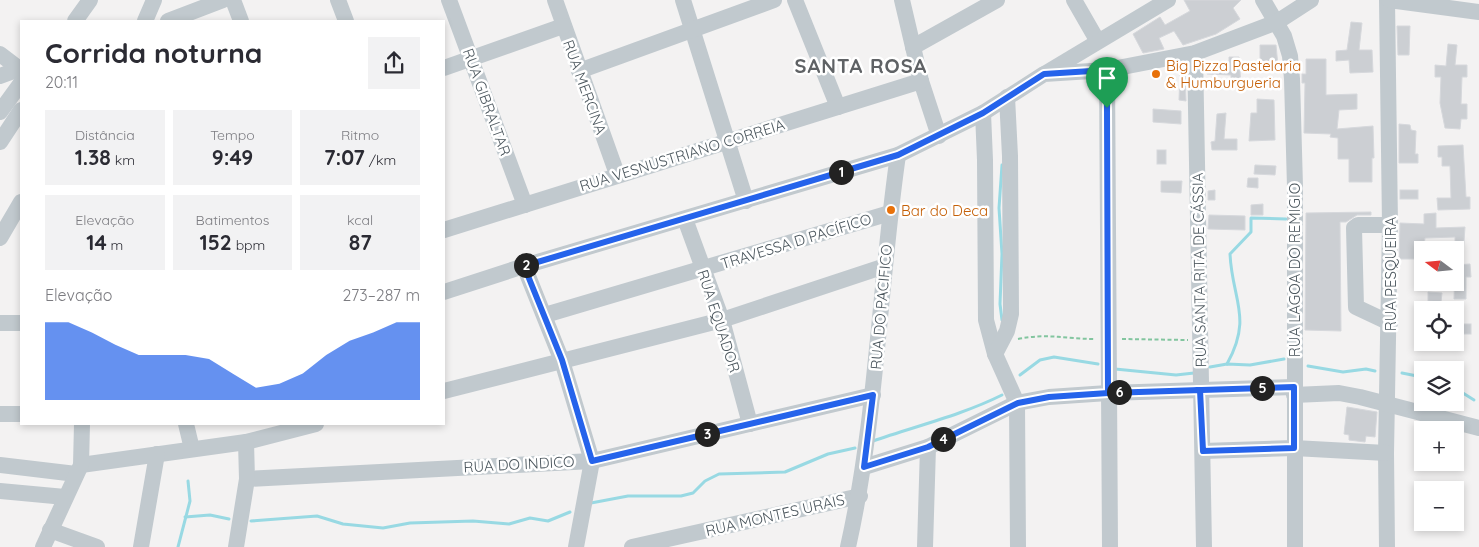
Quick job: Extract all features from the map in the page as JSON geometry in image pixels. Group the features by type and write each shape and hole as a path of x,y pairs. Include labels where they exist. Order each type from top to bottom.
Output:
{"street":[{"path":"76,20 90,0"},
{"path":"171,20 223,0"},
{"path":"233,0 241,20"},
{"path":"338,0 346,20"},
{"name":"RUA GIBRALTAR","path":"449,0 525,205"},
{"name":"RUA MERCINA","path":"555,0 617,174"},
{"path":"682,0 746,201"},
{"path":"579,71 774,0"},
{"path":"795,0 838,107"},
{"path":"902,0 921,81 939,136"},
{"path":"913,48 997,0"},
{"path":"1074,0 1097,40"},
{"path":"445,292 524,266 898,155 983,113 1097,40 1168,0"},
{"name":"RUA LAGOA DO REMIGIO","path":"1263,0 1277,22 1290,56 1292,79 1295,187 1294,448 1296,547"},
{"path":"1044,74 1107,70 1194,53 1277,22 1311,0"},
{"path":"1388,0 1479,12"},
{"name":"RUA PESQUEIRA","path":"1387,547 1386,453 1390,323 1388,0"},
{"path":"445,68 563,26"},
{"name":"RUA SANTA RITA DE CÁSSIA","path":"1194,53 1204,547"},
{"path":"0,54 20,74"},
{"path":"1107,70 1110,547"},
{"path":"0,76 20,74"},
{"path":"0,112 20,74"},
{"name":"RUA VESNUSTRIANO CORREIA","path":"445,230 617,174 921,81"},
{"path":"995,354 1006,331 1011,314 1010,156 1007,97"},
{"path":"0,142 20,112"},
{"path":"983,113 986,320 995,354 1018,403 1018,547"},
{"name":"RUA DO PACIFICO","path":"848,547 860,496 864,467 873,395 890,213 898,155"},
{"path":"985,160 1010,156"},
{"path":"7,229 20,204"},
{"name":"TRAVESSA D PACÍFICO","path":"545,315 703,270 890,213"},
{"name":"RUA EQUADOR","path":"686,219 722,320 750,424"},
{"path":"1390,225 1358,225 1354,228 1356,307 1390,323"},
{"path":"524,266 562,360 592,461 576,547"},
{"path":"445,391 722,320 885,266"},
{"path":"0,323 20,323"},
{"path":"864,467 928,447 1018,403 1049,397 1108,393 1200,390 1339,393 1388,403 1479,428"},
{"name":"RUA DO INDICO","path":"247,479 592,461 873,395"},
{"path":"0,414 20,414"},
{"path":"43,547 79,470 82,425"},
{"path":"186,425 192,449"},
{"path":"0,465 79,470 157,454 246,442 312,425"},
{"path":"236,547 247,479 246,442"},
{"path":"925,547 928,447"},
{"path":"1203,451 1294,448 1386,453"},
{"path":"141,547 157,454"},
{"path":"0,491 65,497"},
{"name":"RUA MONTES URAIS","path":"632,547 860,496"},
{"path":"50,530 97,547"}],"building":[{"path":"1184,0 1241,0 1233,8 1240,19 1216,34 1183,45 1174,31 1159,38 1164,49 1143,53 1133,34 1160,17 1165,25 1190,11"},
{"path":"1351,22 1362,23 1359,50 1372,50 1373,72 1350,73 1349,60 1336,61 1336,51 1347,50"},
{"path":"1397,26 1410,26 1409,55 1398,55"},
{"path":"1448,44 1457,45 1455,65 1467,65 1467,77 1462,77 1461,104 1467,104 1467,119 1461,119 1460,129 1445,128 1440,103 1441,77 1435,77 1435,65 1446,66"},
{"path":"1260,45 1276,45 1278,66 1260,67"},
{"path":"1229,57 1239,57 1241,86 1231,86 1231,75 1207,74 1207,62 1229,62"},
{"path":"1306,59 1326,59 1326,95 1357,94 1357,109 1339,110 1337,129 1373,126 1374,158 1372,158 1372,182 1349,182 1349,159 1338,159 1338,138 1330,137 1331,134 1304,133 1305,83 1302,83 1302,74 1306,74"},
{"path":"1180,74 1185,74 1186,101 1179,100"},
{"path":"1257,99 1274,100 1275,140 1249,141 1251,113 1257,113"},
{"path":"1153,109 1181,111 1181,124 1153,122"},
{"path":"1226,113 1224,139 1237,139 1237,150 1212,150 1211,142 1215,141 1217,114"},
{"path":"1399,124 1410,125 1411,130 1416,131 1415,154 1418,154 1418,163 1399,163"},
{"path":"1463,145 1466,197 1470,197 1470,209 1438,210 1437,198 1451,198 1450,166 1442,166 1442,157 1438,157 1438,146"},
{"path":"1157,150 1166,150 1166,164 1157,164"},
{"path":"1255,165 1276,166 1275,175 1254,174"},
{"path":"1248,178 1258,178 1258,188 1247,187"},
{"path":"1161,181 1182,181 1181,193 1161,192"},
{"path":"1215,190 1215,200 1208,200 1208,191"},
{"path":"1400,190 1418,190 1418,199 1400,199"},
{"path":"1263,204 1263,215 1251,215 1251,205"},
{"path":"1371,212 1371,215 1357,215 1346,222 1340,222 1341,331 1305,330 1306,213"},
{"path":"1436,213 1436,228 1465,227 1464,241 1455,241 1455,237 1425,238 1425,241 1414,241 1414,259 1399,259 1400,223 1424,224 1424,214"},
{"path":"1209,215 1245,216 1245,230 1208,229"},
{"path":"1464,264 1470,264 1471,277 1466,277 1466,299 1454,299 1454,291 1464,291"},
{"path":"1428,292 1442,293 1441,301 1428,301"},
{"path":"1464,324 1471,324 1471,334 1464,334"},
{"path":"1347,407 1377,412 1375,437 1366,436 1365,442 1349,440 1349,435 1344,434"}],"waterway":[{"path":"1002,165 999,208 1002,254 1000,304 1002,320"},
{"path":"1227,364 1235,348 1240,321 1230,254 1251,232 1251,218 1286,219"},
{"path":"1020,375 1040,360 1054,357 1098,364"},
{"path":"1210,367 1227,364 1250,365 1284,359"},
{"path":"1308,366 1343,372 1366,369 1375,371"},
{"path":"1115,369 1176,375 1194,373"},
{"path":"1402,373 1414,375"},
{"path":"1464,394 1474,400"},
{"path":"873,441 955,414 1002,395"},
{"path":"591,503 628,496 681,496 693,493 705,481 719,474 785,472 828,454 855,448"},
{"path":"178,547 190,501 188,481"},
{"path":"251,521 317,516 343,524 383,528 410,523 473,521 509,524 530,518 548,521 570,512"},
{"path":"185,517 210,515 229,519"}],"place":[{"name":"Big Pizza Pastelaria & Humburgueria","path":"1156,74"},
{"name":"Bar do Deca","path":"891,210"}],"district":[{"name":"SANTA ROSA","path":"861,65"}],"route":[{"path":"1107,108 1107,70 1044,74 983,113 898,155 524,266 562,360 592,461 873,395 864,467 928,447 1018,403 1031,400 1108,393 1294,387 1294,448 1203,451 1200,390 1108,393 1107,108"}]}
